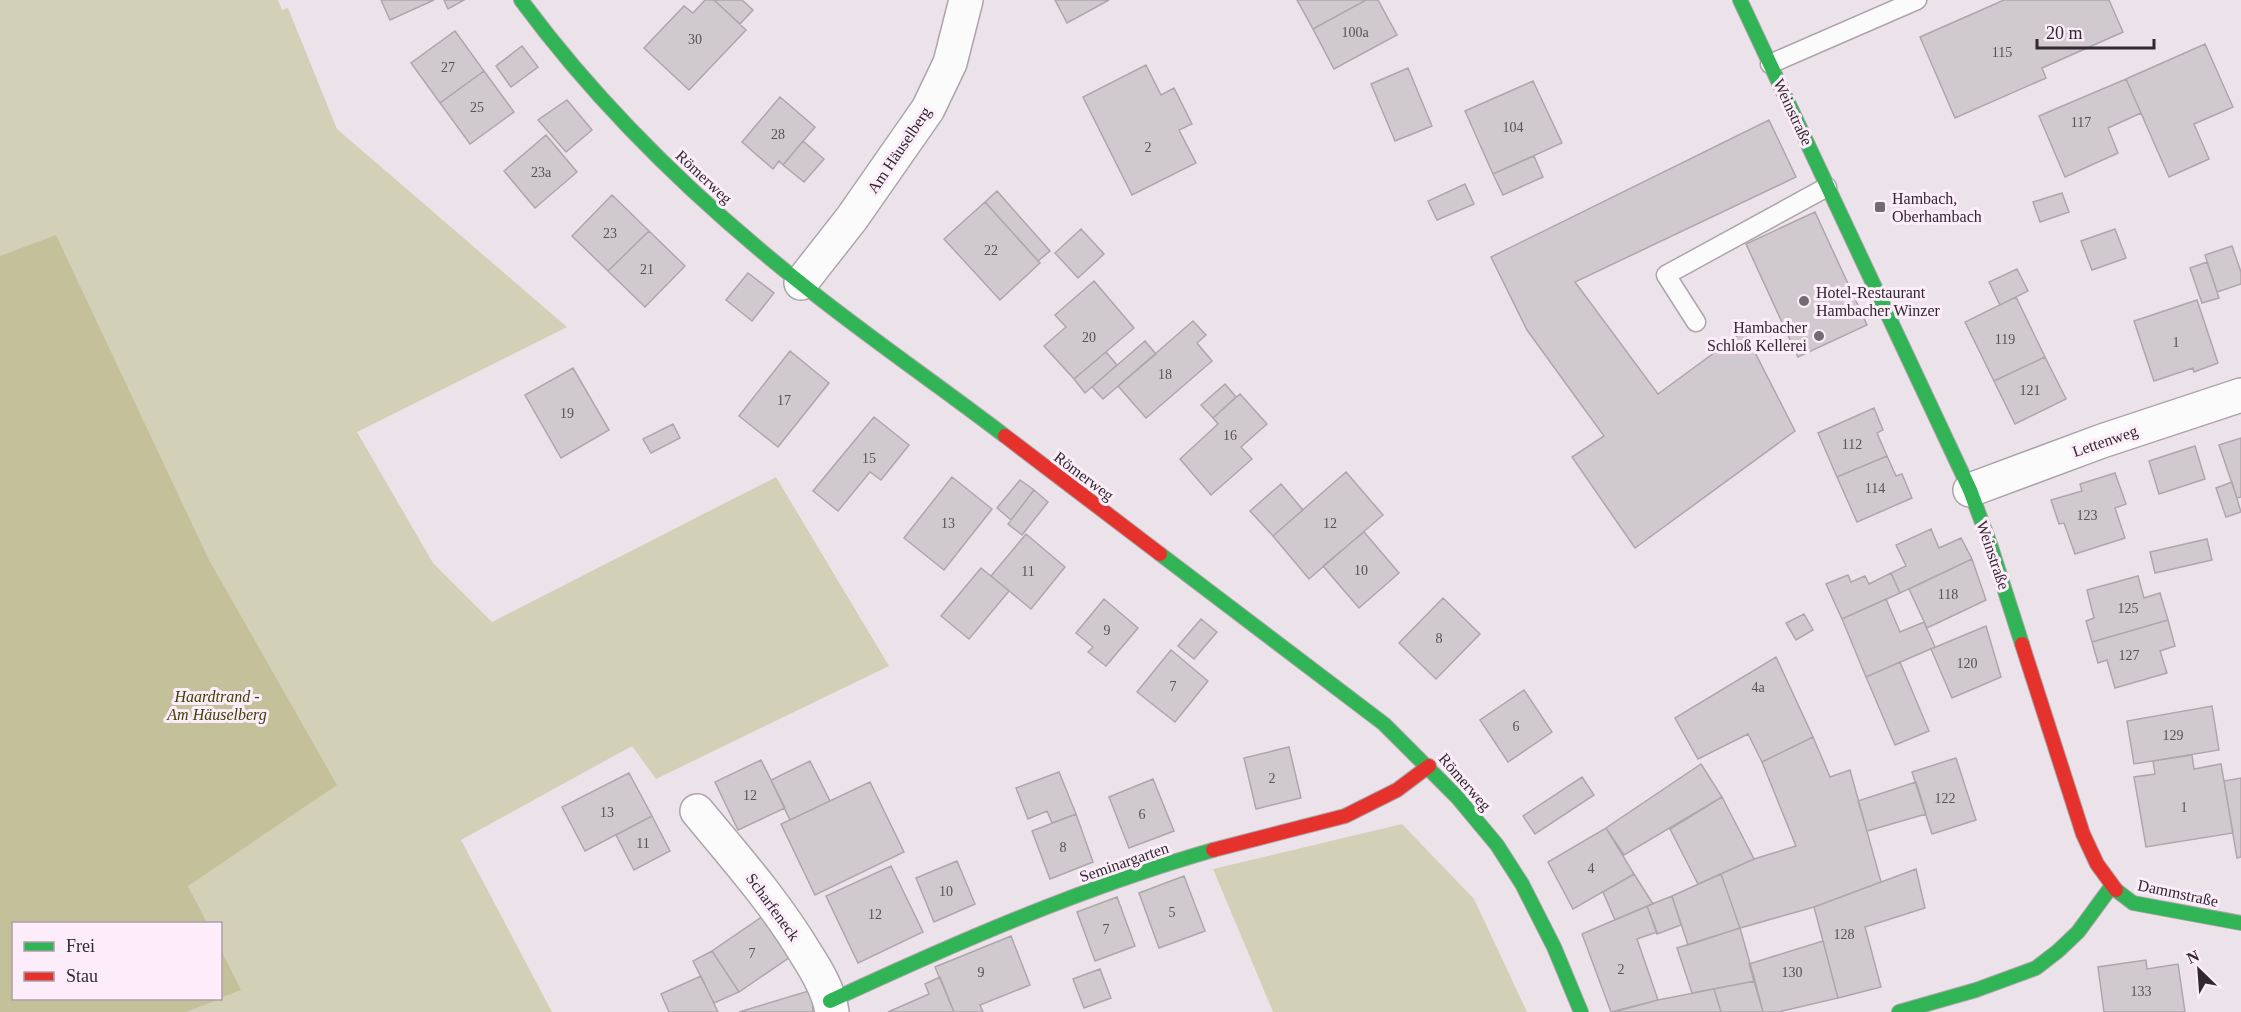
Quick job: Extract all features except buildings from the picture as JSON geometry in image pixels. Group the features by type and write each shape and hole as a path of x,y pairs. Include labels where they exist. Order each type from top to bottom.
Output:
{"street":[{"name":"Römerweg","path":"521,0 575,70 634,135 713,210 801,283 1384,724 1429,766 1497,845 1524,888 1564,968 1581,1012"},
{"name":"Am Häuselberg","path":"801,283 852,218 928,109 950,63 966,0"},
{"name":"Weinstraße","path":"1740,0 1970,490 1990,544 2083,834 2095,863 2111,887"},
{"name":"Lettenweg","path":"1970,490 2102,441 2241,395"},
{"name":"Seminargarten","path":"831,1007 944,949 1127,877 1242,842 1345,816 1397,790 1429,766"},
{"name":"Scharfeneck","path":"697,811 792,930 814,967 831,1007"},
{"name":"Dammstraße","path":"2111,887 2133,903 2241,923"},
{"path":"1899,1012 1972,992 2034,969 2058,952 2075,936 2096,912 2111,887"}],"lane":[{"path":"1770,64 1917,0"},
{"path":"1696,322 1666,275 1827,187"}],"green space":[{"name":"Haardtrand - Am Häuselberg","path":"0,0 278,0 282,10 288,8 337,129 567,327 357,432 433,563 492,622 776,477 889,666 656,779 632,746 461,840 552,1012 0,1012"},
{"path":"56,235 209,560 337,785 188,886 206,922 12,922 12,1000 217,1000 186,1012 0,1012 0,256"},
{"path":"1402,824 1474,899 1527,1012 1273,1012 1213,869"},
{"path":"222,952 241,990 222,997"}],"traffic: fast":[{"path":"521,0 583,77 650,150 685,184 823,301 1005,436"},
{"path":"1740,0 1970,490 2022,644"},
{"path":"1160,554 1384,724 1457,797 1497,845 1522,884 1554,947 1581,1012"},
{"path":"830,1001 924,958 1067,899 1213,850"},
{"path":"1899,1012 1976,990 2036,968 2078,932 2111,887"},
{"path":"2116,890 2133,903 2241,923"}],"traffic: jam":[{"path":"1005,436 1160,554"},
{"path":"2022,644 2083,834 2097,864 2116,890"},
{"path":"1213,850 1345,816 1397,790 1429,766"}],"place":[{"name":"Hambach, Oberhambach","path":"1880,207"},
{"name":"Hotel-Restaurant Hambacher Winzer","path":"1804,301"},
{"name":"Hambacher Schloß Kellerei","path":"1819,336"}]}
